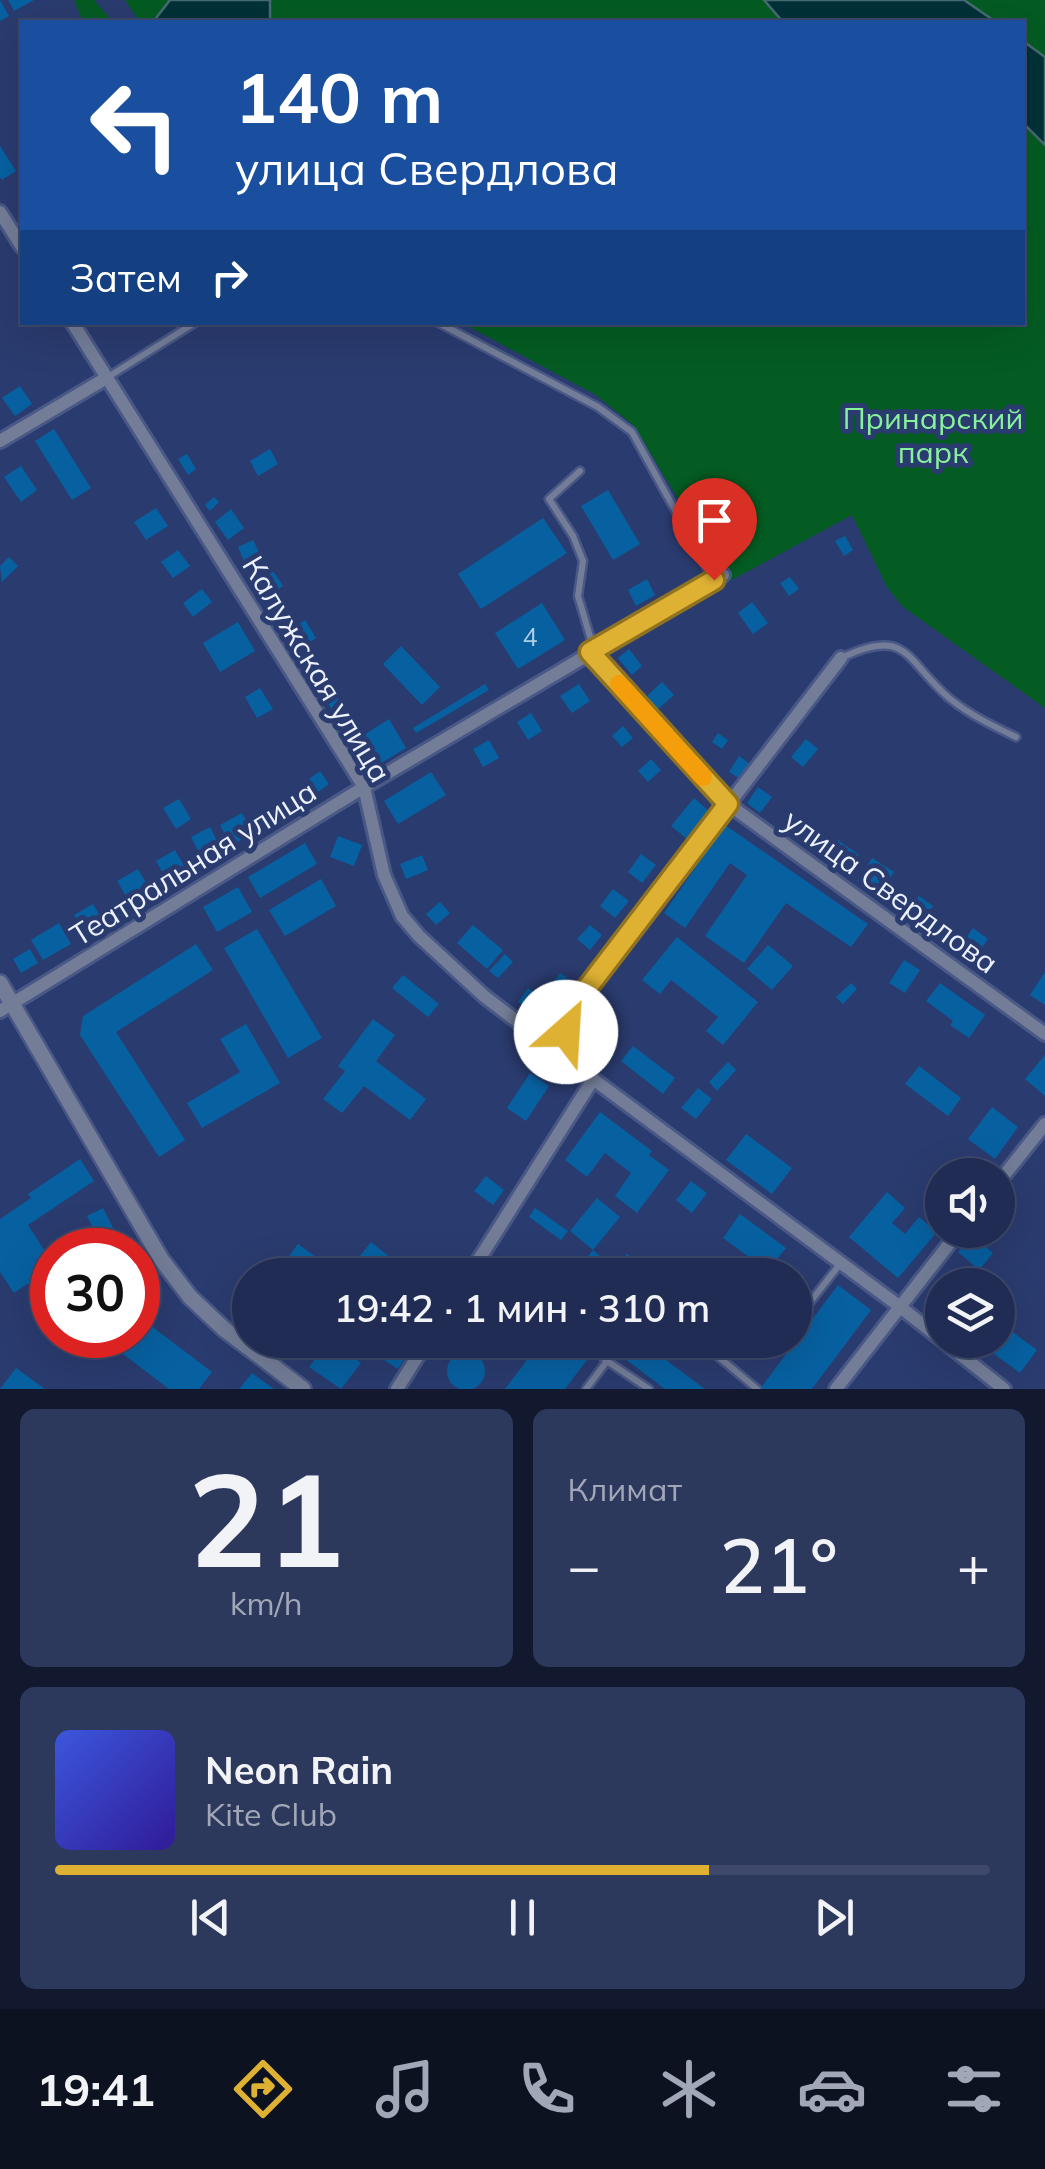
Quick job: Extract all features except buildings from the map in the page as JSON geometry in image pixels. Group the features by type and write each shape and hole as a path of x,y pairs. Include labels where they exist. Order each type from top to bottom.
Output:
{"street":[{"path":"0,212 20,244"},
{"name":"Калужская улица","path":"74,325 364,787 384,875 402,916 484,996 592,1081"},
{"path":"0,441 108,377"},
{"name":"Театральная улица","path":"6,1008 364,787 718,577"},
{"name":"улица Свердлова","path":"592,651 728,804 1045,1034"},
{"path":"570,1062 566,1032 575,1004 841,658"},
{"path":"0,983 6,1008 161,1259 190,1298 302,1389"},
{"path":"480,1258 592,1081 899,1306 1004,1389"},
{"path":"1015,1162 1045,1124"},
{"path":"836,1389 946,1248"},
{"path":"397,1389 417,1358"}],"lane":[{"path":"108,377 191,325"},
{"path":"443,325 594,405 632,432 718,577"},
{"path":"580,470 549,499 573,536 583,561 578,596 592,651"},
{"path":"841,658 876,643 906,652 948,697 979,719 1016,737"},
{"path":"812,1299 840,1263"},
{"path":"720,1358 757,1389"},
{"path":"586,1389 607,1360 649,1389"}],"green space":[{"path":"74,0 94,0 111,20 82,20"},
{"path":"125,0 763,0 781,20 139,20"},
{"path":"964,0 1045,0 1045,57 1025,42 1025,20 993,20"},
{"name":"Принарский парк","path":"1025,125 1045,145 1045,708 903,607 887,587 852,515 728,582 634,426 596,395 466,325 1025,325"}],"shaded area":[{"path":"170,0 270,0 270,20 155,20"},
{"path":"764,0 964,0 993,20 781,20"},
{"path":"1025,42 1045,57 1045,145 1025,125"}],"slow traffic":[{"path":"619,684 703,777"}],"route":[{"path":"566,1032 575,1004 728,804 590,652 714,580"}]}
